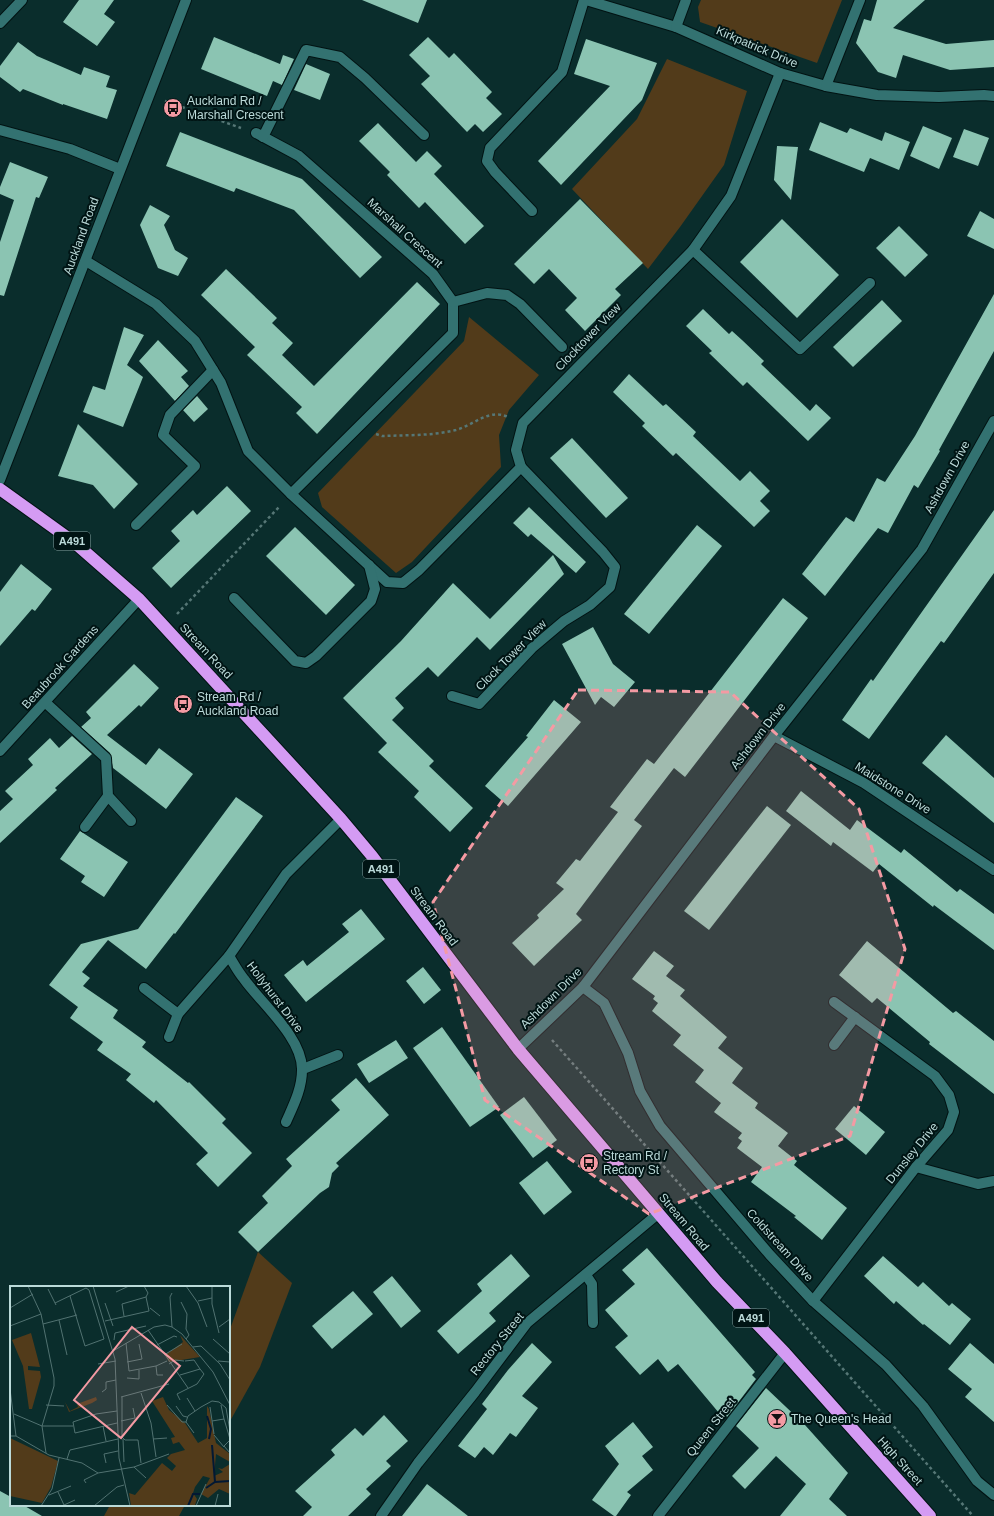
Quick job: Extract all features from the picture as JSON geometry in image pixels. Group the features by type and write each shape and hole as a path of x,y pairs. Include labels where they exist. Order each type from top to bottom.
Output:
{"highway":[{"name":"Stream Road","path":"0,488 75,543 139,599 341,819 372,856 518,1049 718,1282 785,1354"},
{"name":"High Street","path":"785,1354 930,1516"}],"street":[{"path":"0,23 22,0"},
{"name":"Auckland Road","path":"0,480 186,0"},
{"path":"532,211 495,172 488,161 490,148 562,72 585,0"},
{"name":"Kirkpatrick Drive","path":"585,0 676,27 780,73 826,86 877,95 939,97 984,94 994,96"},
{"path":"676,27 686,0"},
{"path":"826,86 860,0"},
{"path":"259,135 306,50 340,56 424,135"},
{"name":"Clocktower View","path":"521,467 516,450 523,423 693,250 731,196 780,73"},
{"path":"0,130 70,149 120,169"},
{"name":"Marshall Crescent","path":"259,135 299,156 433,274 453,302"},
{"path":"693,250 800,349 870,283"},
{"path":"86,261 156,304 195,341 221,383 248,450 292,494 387,582 403,583 419,570 521,467"},
{"path":"292,494 453,333 453,302 486,293 507,295 520,304 562,347"},
{"path":"136,525 195,466 163,435 170,415 213,370"},
{"name":"Ashdown Drive","path":"518,1049 583,987 774,736 922,549 994,421"},
{"name":"Clock Tower View","path":"452,696 480,704 532,648 564,621 590,605 610,587 615,567 603,552 521,467"},
{"path":"234,598 295,661 306,663 316,656 371,601 375,589 369,565"},
{"name":"Beaubrook Gardens","path":"0,751 46,703 139,599"},
{"path":"46,703 106,758 108,796 130,821"},
{"name":"Maidstone Drive","path":"774,736 864,783 994,870"},
{"path":"85,827 108,796"},
{"path":"168,1037 178,1014 229,956 286,874 341,819"},
{"name":"Hollyhurst Drive","path":"229,956 244,979 280,1023 297,1049 302,1069 300,1087 286,1122"},
{"name":"Coldstream Drive","path":"583,987 604,1003 628,1053 640,1091 660,1126 770,1255 813,1301 886,1365 923,1406 977,1481 994,1495"},
{"path":"144,988 178,1014"},
{"name":"Dunsley Drive","path":"813,1301 916,1167 948,1130 954,1112 949,1096 936,1076 834,1002"},
{"path":"834,1045 855,1017"},
{"path":"302,1069 338,1055"},
{"path":"916,1167 978,1184 994,1181"},
{"name":"Rectory Street","path":"381,1516 418,1463 475,1392 527,1323 659,1213"},
{"path":"586,1275 592,1284 593,1323"},
{"name":"Queen Street","path":"658,1516 785,1354"}],"path":[{"path":"149,95 259,135"},
{"path":"359,427 382,436 428,434 458,430 480,418 502,414 523,423"},
{"path":"165,627 292,494"},
{"path":"551,1039 973,1516"}],"highlighted area":[{"path":"578,690 730,692 859,809 905,949 850,1136 649,1214 485,1100 433,902"}],"shaded area":[{"path":"701,0 842,0 817,63 700,22 698,7"},
{"path":"667,59 747,91 724,165 648,269 572,189 637,119"},
{"path":"469,317 539,375 509,410 499,435 501,467 412,562 396,573 322,507 318,493 464,341"},
{"path":"258,1252 292,1283 260,1367 230,1421 230,1329"},
{"path":"109,1506 184,1506 179,1516 104,1516"}],"building":[{"path":"79,0 114,0 104,14 115,22 97,46 63,22"},
{"path":"362,0 427,0 418,23"},
{"path":"877,0 925,0 893,28 946,44 994,40 994,67 950,70 903,55 896,78 878,72 856,43 864,19 871,21"},
{"path":"214,37 280,64 283,55 294,59 282,85 273,81 267,96 201,69"},
{"path":"428,37 449,58 454,53 492,92 486,98 502,114 483,132 475,124 467,132 421,84 430,76 409,55"},
{"path":"586,39 657,63 642,100 561,185 538,161 610,86 574,74"},
{"path":"18,42 37,56 81,75 84,67 110,76 106,87 117,90 107,119 63,105 23,89 20,92 0,77 0,66"},
{"path":"306,64 330,74 320,100 294,90"},
{"path":"820,122 847,133 850,128 882,141 885,132 910,142 899,170 870,158 864,172 809,150"},
{"path":"378,123 416,162 427,151 442,166 434,174 484,226 465,244 425,202 419,208 387,175 390,172 359,141"},
{"path":"923,126 952,138 939,169 910,156"},
{"path":"964,129 989,138 978,166 953,157"},
{"path":"180,132 302,179 382,257 360,278 294,210 236,188 234,192 166,166"},
{"path":"777,146 798,147 791,200 774,180"},
{"path":"10,162 48,177 39,198 36,197 4,296 0,295 0,242 14,200 0,194 0,187"},
{"path":"580,199 643,263 615,289 621,295 585,331 565,310 577,298 549,269 534,284 514,264"},
{"path":"150,205 170,216 164,225 175,250 188,258 178,276 158,268 140,225"},
{"path":"980,211 994,219 994,249 967,236"},
{"path":"782,219 839,275 797,318 740,262"},
{"path":"899,226 928,255 905,277 876,248"},
{"path":"226,269 277,318 272,323 293,343 282,355 314,386 417,282 440,304 317,434 296,413 302,407 247,355 255,347 201,295"},
{"path":"994,294 994,351 939,450 940,451 918,488 914,485 888,533 878,528 825,596 802,574 846,517 854,522 877,478 885,482 915,436"},
{"path":"882,300 902,321 853,367 833,347"},
{"path":"703,309 729,334 732,331 742,340 764,361 761,364 810,411 816,404 831,418 808,441 747,382 743,386 709,353 712,351 686,326"},
{"path":"124,327 144,335 127,365 143,377 123,427 83,412 93,386 105,390"},
{"path":"158,340 188,371 181,377 189,386 175,401 139,361"},
{"path":"629,374 663,406 666,404 696,432 693,436 740,481 750,471 770,491 760,501 770,511 754,527 676,453 673,456 642,426 645,423 613,392"},
{"path":"197,396 208,409 194,422 183,410"},
{"path":"78,424 138,484 114,509 93,485 58,476"},
{"path":"572,438 628,498 606,518 550,458"},
{"path":"227,486 251,511 171,588 152,568 180,541 171,531 193,510 197,515"},
{"path":"529,507 586,562 576,573 531,534 528,537 513,523"},
{"path":"994,510 994,573 944,643 941,641 869,739 842,720 871,679 873,681"},
{"path":"697,525 722,546 649,634 624,614"},
{"path":"295,527 355,585 326,615 266,556"},
{"path":"553,555 564,574 490,650 477,637 438,677 428,667 395,698 404,708 392,720 434,761 429,766 473,808 450,832 414,797 419,791 378,752 387,743 343,698 401,641 453,583 490,619"},
{"path":"21,564 52,589 35,611 32,609 0,646 0,592"},
{"path":"783,598 808,618 685,777 674,768 634,820 642,826 576,914 582,920 534,966 512,943 539,918 537,915 564,889 556,883 576,859 580,861 618,812 610,807 647,759 654,764"},
{"path":"593,627 613,664 635,682 614,707 601,697 595,705 562,644"},
{"path":"134,664 159,688 141,707 139,705 107,735 146,765 159,748 193,774 166,809 113,768 110,753 81,727 91,718 86,712"},
{"path":"554,700 581,722 508,806 485,786 528,737 526,736"},
{"path":"946,735 994,778 994,823 922,763"},
{"path":"72,736 92,754 55,788 57,790 0,843 0,811 13,799 5,791 33,765 28,759 50,738 59,748"},
{"path":"801,791 850,830 857,820 901,853 904,849 957,892 960,889 994,914 994,950 934,905 933,907 879,864 873,872 833,842 831,846 786,811"},
{"path":"236,797 263,816 175,934 174,933 146,969 108,940 82,972 90,978 83,986 118,1010 113,1018 146,1042 142,1047 188,1083 189,1082 226,1119 222,1123 252,1153 218,1187 196,1164 208,1153 156,1100 154,1103 126,1080 131,1074 97,1050 103,1042 70,1018 78,1007 49,985 81,944 138,929"},
{"path":"767,806 791,825 709,930 684,911"},
{"path":"80,831 128,862 104,897 81,882 85,876 60,859"},
{"path":"361,909 385,939 306,1002 284,975 303,960 307,966 349,932 342,924"},
{"path":"867,941 953,1013 956,1011 994,1041 994,1094 929,1044 930,1042 877,998 872,1003 839,975"},
{"path":"654,951 674,966 666,976 685,990 680,996 727,1037 718,1048 743,1068 732,1083 758,1103 755,1108 788,1133 778,1146 797,1161 794,1165 847,1208 822,1240 794,1217 796,1216 751,1182 762,1167 737,1148 742,1141 738,1138 742,1133 714,1112 721,1103 695,1082 704,1070 673,1045 681,1035 652,1011 658,1003 653,999 655,996 632,979"},
{"path":"423,967 441,990 424,1004 406,981"},
{"path":"442,1027 499,1107 470,1127 413,1048"},
{"path":"396,1040 408,1058 369,1083 357,1064"},
{"path":"356,1078 389,1115 336,1163 339,1166 332,1173 329,1187 320,1193 258,1252 238,1232 268,1203 262,1196 292,1166 286,1159 340,1110 331,1100"},
{"path":"524,1097 557,1140 533,1158 500,1115"},
{"path":"854,1106 885,1132 866,1155 835,1129"},
{"path":"547,1161 572,1192 544,1215 519,1183"},
{"path":"647,1248 755,1372 752,1375 756,1379 727,1417 720,1411 719,1413 678,1364 668,1372 658,1359 640,1375 615,1347 628,1336 605,1310 635,1284 622,1270"},
{"path":"511,1254 530,1276 489,1313 496,1321 458,1354 437,1331 482,1291 477,1284"},
{"path":"883,1256 918,1287 923,1282 949,1306 952,1303 971,1319 950,1345 924,1324 923,1325 896,1301 894,1304 864,1276"},
{"path":"392,1276 421,1311 401,1328 373,1292"},
{"path":"353,1291 373,1314 332,1349 312,1326"},
{"path":"532,1343 552,1362 522,1396 538,1408 516,1437 510,1433 493,1455 484,1447 475,1458 458,1446 487,1409 482,1404 508,1370"},
{"path":"970,1343 994,1364 994,1422 965,1397 972,1389 948,1369"},
{"path":"766,1388 805,1425 848,1473 829,1499 847,1516 780,1516 806,1484 776,1456 745,1489 732,1476 759,1448 736,1426"},
{"path":"384,1415 408,1441 386,1461 391,1466 366,1489 371,1494 348,1516 303,1516 312,1507 295,1491 335,1455 331,1450 355,1428 363,1436"},
{"path":"633,1422 653,1447 642,1456 653,1470 627,1492 631,1495 616,1516 614,1516 592,1500 619,1464 605,1446"},
{"path":"427,1484 468,1516 402,1516"},
{"path":"0,1491 10,1496 10,1506 25,1506 42,1516 0,1516"}],"place":[{"name":"Auckland Rd / Marshall Crescent","path":"173,108"},
{"name":"Stream Rd / Auckland Road","path":"183,704"},
{"name":"Stream Rd / Rectory St","path":"589,1163"},
{"name":"The Queen's Head","path":"777,1419"}]}
